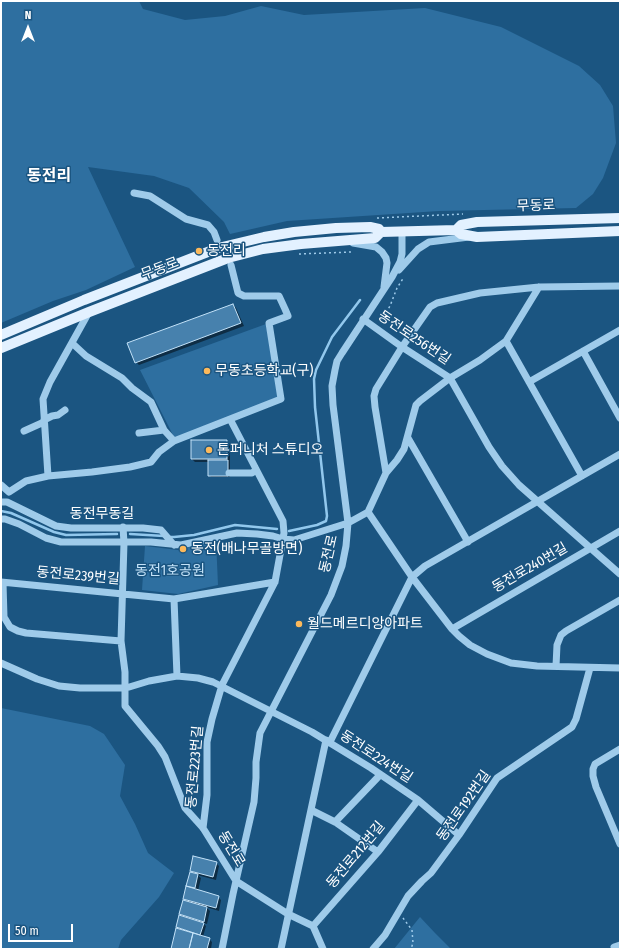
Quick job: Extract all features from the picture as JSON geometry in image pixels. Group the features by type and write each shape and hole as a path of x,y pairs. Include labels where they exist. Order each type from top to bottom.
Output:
{"main road":[{"name":"무동로","path":"1,335 84,300 213,250 231,244 294,232 336,228 370,227 379,229 381,232 456,230 462,225 477,222 620,218"},
{"name":"무동로","path":"456,230 461,234 477,236 620,231"},
{"name":"무동로","path":"1,348 228,258 262,249 337,240 375,238 381,232"}],"street":[{"path":"134,192 150,196 186,220 208,225 214,232 217,240"},
{"name":"동전로","path":"222,949 254,802 256,762 260,733 331,595 342,566 346,546 348,523 333,405 332,386 337,361 384,290 400,262 402,254 402,232"},
{"path":"384,290 411,255 425,244 429,242 477,236"},
{"path":"337,240 376,247 382,252 386,258 387,264 384,290"},
{"path":"4,502 9,492 26,481 48,476 64,476 142,465 151,462 159,452 174,441 281,399 269,323 288,316 279,296 244,296 238,293 231,265"},
{"path":"386,473 374,396 379,382 430,307 438,303 480,292 539,287 620,286"},
{"path":"1,519 12,521 46,538 61,542 151,542 178,545 237,533 262,534 283,540 294,540 348,523 368,512 386,473 404,449 416,405 450,378 480,360 506,341 539,287"},
{"path":"48,476 43,399 50,382 89,312"},
{"name":"동전로256번길","path":"363,320 450,378"},
{"path":"529,382 620,330"},
{"path":"506,341 582,476"},
{"path":"72,343 86,356 122,378 132,388 151,402 164,430 174,441"},
{"path":"583,351 620,418"},
{"path":"450,378 489,447 502,466 519,485 620,574"},
{"path":"24,431 52,416 58,415 65,410"},
{"path":"230,419 283,521 283,540 275,582"},
{"path":"139,433 164,430"},
{"path":"408,438 468,542"},
{"path":"280,949 328,741 412,577 425,566 620,454"},
{"path":"229,474 252,473 256,470"},
{"path":"1,485 9,492"},
{"name":"동전무동길","path":"4,502 56,526 71,528 123,527 161,530 178,545"},
{"path":"368,512 412,577 452,629 470,645 511,663 538,666 620,668"},
{"path":"123,527 124,543 121,641 126,688"},
{"name":"동전로240번길","path":"452,629 620,531"},
{"name":"동전로239번길","path":"121,641 26,633 18,631 10,627 4,617 2,583 174,599 275,582"},
{"name":"동전로223번길","path":"203,828 207,795 208,737 222,685 275,582"},
{"path":"174,599 177,676"},
{"path":"556,666 557,645 560,635 620,600"},
{"path":"1,663 37,679 59,686 80,688 126,688 148,681 177,676 198,678 222,685 271,712"},
{"name":"동전로192번길","path":"372,949 385,935 408,896 431,874 497,778 572,727 576,719 590,668"},
{"name":"동전로","path":"126,688 125,706 158,746 165,757 185,808 203,828 236,882"},
{"name":"동전로224번길","path":"271,712 328,741 380,775 418,800 459,835"},
{"path":"620,749 595,764 593,776 620,844"},
{"path":"334,822 380,775"},
{"name":"동전로212번길","path":"313,926 378,852 418,800"},
{"path":"311,810 334,822 378,852"},
{"path":"236,882 288,914 313,926 324,949"}],"path":[{"path":"377,218 468,214"},
{"path":"295,255 354,251"},
{"path":"381,325 381,321 405,275"},
{"path":"398,912 412,930 413,943 411,949"}],"green space":[{"path":"1,1 139,1 143,9 185,20 225,16 261,6 304,15 425,8 501,27 579,66 600,85 613,106 616,143 603,178 593,194 576,208 439,211 287,221 230,234 224,222 189,188 154,176 88,167 135,267 86,290 53,301 1,323"},
{"name":"무동초등학교(구)","path":"266,324 279,398 175,439 140,370"},
{"name":"동전1호공원","path":"216,540 218,585 178,594 142,590 145,546 178,550"},
{"path":"1,708 90,726 104,734 125,765 120,796 148,853 174,873 159,897 121,940 118,949 1,949"},
{"path":"420,917 435,933 451,949 394,949"}],"building":[{"path":"233,304 241,323 135,363 127,343"},
{"name":"톤퍼니처 스튜디오","path":"191,440 227,440 227,459 191,459"},
{"path":"208,460 228,460 228,476 208,476"},
{"path":"193,856 217,862 213,877 190,871"},
{"path":"190,872 198,874 195,888 186,886"},
{"path":"186,886 219,896 216,908 183,899"},
{"path":"183,900 207,907 204,922 179,914"},
{"path":"179,915 204,923 200,935 176,927"},
{"path":"176,928 193,933 189,949 171,949"},
{"path":"193,933 210,938 207,949 189,949"}],"waterway":[{"path":"289,531 317,525 326,521 327,516 315,407 314,379 316,370 332,337 360,300"},
{"path":"1,511 11,513 54,532 66,535 117,534"},
{"path":"169,537 194,535 235,525 277,529"},
{"path":"130,534 164,536"}],"place":[{"name":"동전리","path":"199,251"},
{"name":"무동초등학교(구)","path":"207,371"},
{"name":"톤퍼니처 스튜디오","path":"209,450"},
{"name":"동전(배나무골방면)","path":"183,549"},
{"name":"월드메르디앙아파트","path":"299,624"}],"district":[{"name":"동전리","path":"49,177"}]}
